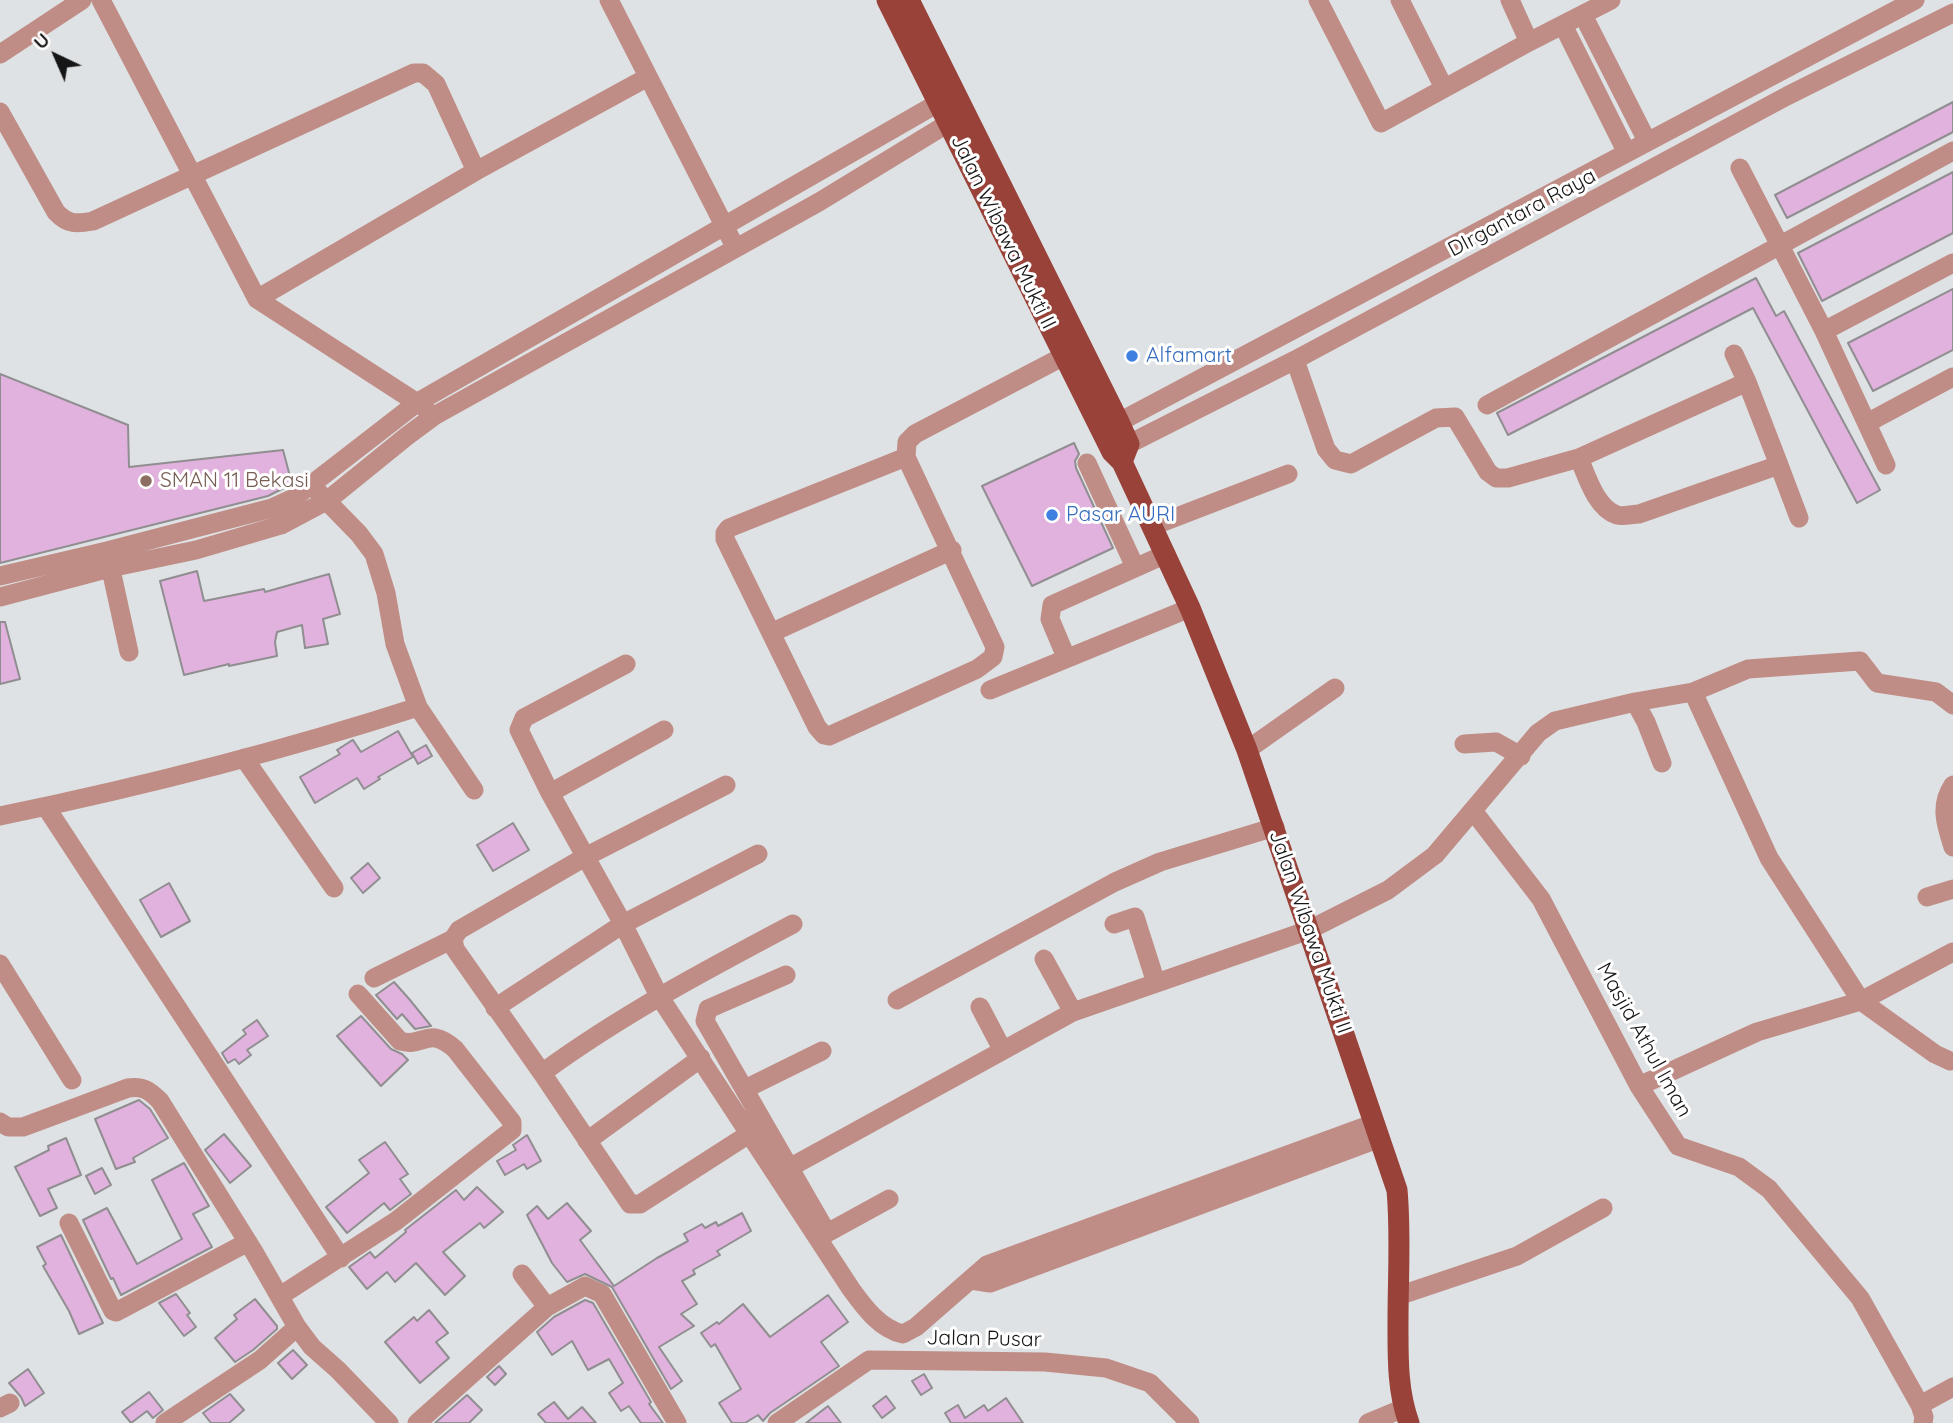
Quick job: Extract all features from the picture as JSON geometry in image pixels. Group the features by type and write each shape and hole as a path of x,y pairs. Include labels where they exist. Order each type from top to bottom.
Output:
{"main road":[{"name":"Jalan Wibawa Mukti II","path":"887,0 953,107"},
{"name":"Jalan Wibawa Mukti II","path":"909,0 953,107 1110,426 1190,608 1275,827 1397,1189 1400,1220 1398,1370 1406,1416"}],"street":[{"path":"0,54 82,0"},
{"path":"101,0 257,299 418,402 434,416"},
{"path":"609,0 735,248"},
{"path":"1318,0 1381,123 1611,0"},
{"path":"1400,0 1444,88"},
{"path":"1510,0 1529,42"},
{"name":"DIrgantara Raya","path":"1110,426 1205,379 1540,197 1915,0"},
{"name":"DIrgantara Raya","path":"1121,453 1215,400 1295,360 1787,96 1953,13"},
{"path":"1583,15 1647,141"},
{"path":"1563,25 1626,152"},
{"path":"0,112 56,212 66,222 93,221 414,73 423,73 436,84 476,171"},
{"path":"1774,74 1787,96"},
{"path":"257,299 476,171 648,77"},
{"path":"0,597 109,559 272,508 294,498 418,402 725,228 953,107"},
{"path":"0,576 109,559 196,550 281,524 328,500 434,416 819,202 953,107"},
{"path":"1486,405 1953,151"},
{"path":"1740,168 1824,331 1886,465"},
{"path":"1540,197 1554,222"},
{"path":"1824,331 1953,263"},
{"path":"906,457 729,528 725,533 725,539 817,727 824,735 829,736 977,669 993,657 995,647 952,550 906,457 907,442 915,434 1074,352"},
{"path":"1734,354 1748,382 1799,518"},
{"path":"1295,360 1326,449 1335,460 1351,464 1436,418 1455,417 1488,472 1496,478 1508,478 1579,458 1748,382"},
{"path":"1867,423 1953,377"},
{"path":"1205,379 1215,400"},
{"path":"1579,458 1588,480 1605,508 1618,516 1639,514 1779,465"},
{"path":"1087,463 1135,567"},
{"path":"1153,526 1288,474"},
{"path":"311,486 328,500 374,554 386,593 395,644 418,707 474,790"},
{"path":"772,632 952,550"},
{"path":"1066,657 1050,619 1052,605 1166,554"},
{"path":"109,559 129,652"},
{"path":"990,690 1190,608"},
{"path":"789,1168 1073,1012 1309,930 1388,890 1435,855 1538,733 1555,721 1635,702 1693,692 1748,669 1860,661 1877,683 1936,692 1953,705"},
{"path":"626,664 524,718 519,730 659,996 857,1298 891,1332 903,1334 916,1327 971,1280 990,1283 1012,1265 1378,1131"},
{"path":"1247,750 1335,688"},
{"path":"1693,692 1769,858 1861,1001 1935,1054 1950,1061"},
{"path":"1635,702 1662,763"},
{"path":"0,816 244,758 418,707"},
{"path":"550,793 664,730"},
{"path":"1464,744 1496,742 1521,756"},
{"path":"244,758 334,888"},
{"path":"374,978 453,939 459,930 585,857 726,785"},
{"path":"1953,785 1945,797 1944,819 1953,847"},
{"path":"46,807 341,1258"},
{"name":"Masjid Athul Iman","path":"1474,812 1541,899 1639,1086 1678,1146 1740,1167 1769,1189 1860,1298 1921,1414"},
{"path":"897,1000 1115,882 1160,862 1275,827"},
{"path":"495,1008 623,924 758,854"},
{"path":"1927,897 1953,889"},
{"path":"1114,923 1143,914 1156,984"},
{"path":"542,1073 587,1040 659,996 793,924"},
{"path":"453,939 455,949 630,1204 640,1204 749,1134"},
{"path":"1639,1086 1758,1032 1861,1001 1953,952"},
{"path":"1044,959 1073,1012"},
{"path":"0,964 72,1080"},
{"path":"786,975 708,1009 705,1021 827,1233 889,1199"},
{"path":"280,1296 396,1221 509,1134 513,1126 472,1070 447,1042 430,1037 408,1043 400,1041 358,994"},
{"path":"980,1007 1002,1049"},
{"path":"745,1089 822,1051"},
{"path":"587,1141 701,1058"},
{"path":"0,1122 8,1127 23,1126 128,1088 139,1086 150,1091 160,1101 248,1242 296,1327 384,1421"},
{"path":"1398,1296 1517,1256 1603,1208"},
{"path":"69,1223 114,1312 248,1242"},
{"path":"522,1274 547,1307"},
{"path":"417,1423 547,1307 585,1286 602,1294 677,1423"},
{"path":"165,1423 260,1360 296,1327"},
{"name":"Jalan Pusar","path":"777,1423 869,1360 1045,1362 1106,1368 1150,1383 1181,1420"},
{"path":"1921,1414 1953,1387"},
{"path":"1368,1423 1406,1416"}],"building":[{"path":"1953,102 1953,132 1787,218 1775,195"},
{"path":"1953,172 1953,233 1822,301 1798,253"},
{"path":"1756,278 1776,316 1784,311 1880,490 1857,503 1753,308 1508,435 1497,413"},
{"path":"1953,289 1953,350 1873,391 1848,343"},
{"name":"SMAN 11 Bekasi","path":"0,374 128,425 129,467 283,450 292,484 268,496 0,563"},
{"name":"Pasar AURI","path":"1074,443 1079,454 1075,461 1076,468 1113,548 1032,586 982,486"},
{"path":"197,571 204,601 264,589 265,592 329,574 340,614 323,619 328,644 305,648 302,625 277,632 277,656 184,675 160,581"},
{"path":"0,622 5,622 20,679 0,684"},
{"path":"398,731 413,757 378,777 380,779 364,789 357,778 315,803 300,777 340,754 337,750 353,740 361,752"},
{"path":"426,745 432,756 418,764 412,753"},
{"path":"513,823 529,850 493,871 477,845"},
{"path":"368,863 380,878 363,893 351,878"},
{"path":"169,883 190,921 161,937 140,900"},
{"path":"394,982 431,1026 415,1029 402,1014 397,1019 376,995"},
{"path":"361,1016 391,1049 408,1060 381,1086 337,1036"},
{"path":"257,1020 268,1036 247,1050 251,1055 239,1064 235,1059 228,1063 222,1053 246,1034 243,1030"},
{"path":"139,1100 150,1109 168,1138 133,1158 135,1162 116,1169 95,1119"},
{"path":"224,1134 251,1166 230,1183 205,1150"},
{"path":"527,1135 541,1161 527,1169 524,1164 505,1175 497,1161 516,1150 513,1145"},
{"path":"66,1138 81,1175 48,1189 57,1208 40,1216 15,1167"},
{"path":"385,1142 408,1174 400,1179 411,1194 390,1210 384,1203 347,1233 326,1207 369,1173 359,1160"},
{"path":"184,1163 209,1206 193,1214 212,1247 121,1295 83,1220 107,1208 137,1264 182,1239 152,1180"},
{"path":"102,1168 111,1185 95,1194 86,1176"},
{"path":"477,1187 503,1212 484,1228 480,1223 443,1252 465,1276 445,1295 416,1263 395,1282 387,1272 367,1289 349,1267 370,1252 375,1258 406,1232 405,1230 456,1190 464,1200"},
{"path":"567,1203 591,1231 580,1240 614,1286 688,1241 684,1234 702,1224 705,1228 716,1222 718,1226 742,1213 751,1231 717,1251 720,1255 693,1270 695,1274 682,1281 697,1304 681,1314 694,1326 659,1347 682,1381 671,1389 612,1287 585,1274 567,1282 552,1263 527,1215 537,1206 548,1219"},
{"path":"61,1235 103,1323 79,1334 43,1266 46,1264 37,1247"},
{"path":"176,1294 190,1313 187,1315 196,1327 184,1336 159,1303"},
{"path":"828,1295 848,1322 821,1342 839,1366 770,1413 763,1421 758,1415 745,1423 732,1423 719,1403 741,1389 715,1344 711,1347 701,1333 717,1322 719,1324 743,1304 770,1337"},
{"path":"255,1299 277,1329 235,1362 215,1338 237,1319 234,1315"},
{"path":"585,1300 593,1303 651,1402 649,1404 663,1423 641,1423 629,1406 621,1411 609,1393 623,1383 609,1359 588,1370 572,1341 552,1355 537,1332 554,1317"},
{"path":"429,1310 448,1333 436,1342 449,1358 420,1383 385,1342 414,1317 417,1321"},
{"path":"293,1350 307,1365 292,1379 278,1363"},
{"path":"499,1366 506,1374 495,1385 487,1377"},
{"path":"28,1369 44,1393 25,1406 9,1383"},
{"path":"924,1374 932,1388 921,1395 912,1381"},
{"path":"149,1392 163,1410 153,1418 147,1411 131,1423 122,1412"},
{"path":"230,1394 244,1410 229,1423 211,1423 203,1413"},
{"path":"467,1395 482,1410 469,1423 435,1423"},
{"path":"886,1396 895,1408 882,1418 873,1406"},
{"path":"1006,1398 1023,1423 951,1423 945,1413 958,1405 965,1418 984,1405 988,1411"},
{"path":"554,1402 568,1419 582,1407 596,1423 546,1423 538,1414"},
{"path":"828,1406 841,1423 806,1423"}],"place":[{"name":"Alfamart","path":"1132,356"},
{"name":"SMAN 11 Bekasi","path":"146,481"},
{"name":"Pasar AURI","path":"1052,515"}]}
